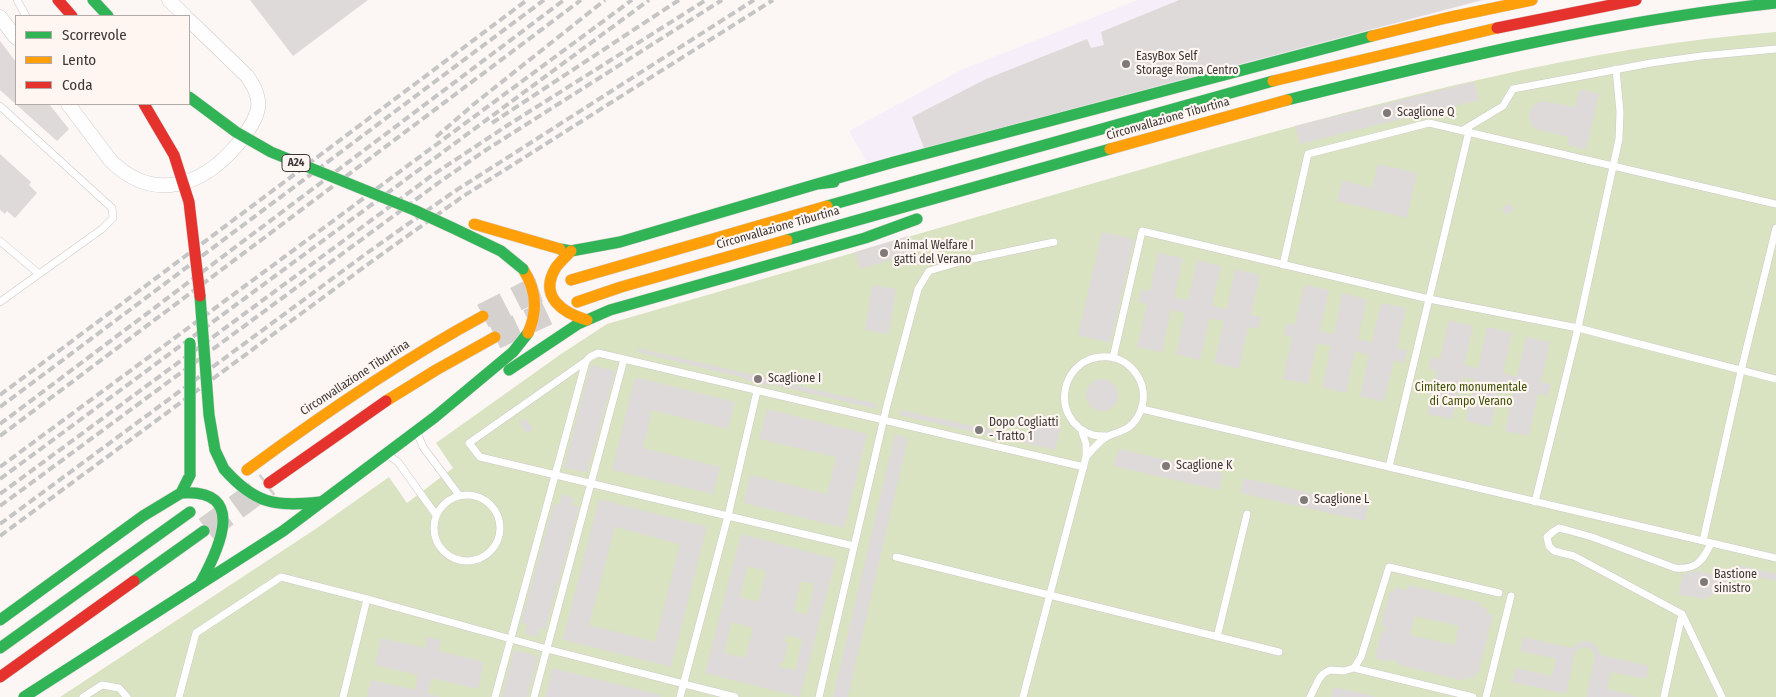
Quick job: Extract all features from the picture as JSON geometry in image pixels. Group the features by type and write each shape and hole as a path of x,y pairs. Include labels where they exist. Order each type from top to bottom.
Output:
{"highway":[{"path":"58,0 71,15"},
{"path":"93,0 109,12"},
{"path":"414,210 566,250 620,242 903,160 1318,49 1446,18 1532,0"},
{"name":"Circonvallazione Tiburtina","path":"571,280 970,165 1326,67 1565,13 1636,0"},
{"name":"Circonvallazione Tiburtina","path":"577,302 670,273 1233,114 1453,60 1614,26 1711,10 1776,3"},
{"name":"A24","path":"190,98 236,132 271,152 414,210"},
{"path":"145,105 174,155 183,178 192,222 202,314 209,415 217,456 224,469 244,490 266,502 290,505 320,502"},
{"path":"817,184 970,165"},
{"path":"961,203 1045,168"},
{"path":"24,697 283,531 417,432 466,393 482,377 513,352 528,334 533,322 535,295 530,278 524,269 501,251 414,210"},
{"path":"466,393 501,375 587,320 610,310 864,238 928,215"},
{"path":"566,250 552,275 554,300 560,309 573,316 587,320"},
{"path":"181,493 190,476 190,356 197,279"},
{"name":"Circonvallazione Tiburtina","path":"247,470 375,379 437,341 483,316"},
{"path":"269,483 400,390 495,337"},
{"path":"0,620 143,516 181,493 195,492 209,497 217,504 223,518 222,535 218,548 201,582"},
{"path":"0,648 190,512"},
{"path":"0,678 204,531"}],"street":[{"path":"168,0 184,15"},
{"path":"0,17 15,37"},
{"path":"69,105 118,167 147,182 157,186 166,186 188,182 204,174 225,159 242,139 258,107 256,93 247,76 190,21"}],"lane":[{"path":"17,0 25,15"},
{"path":"1389,467 1466,131 1503,106 1513,89 1616,69 1701,56 1776,50"},
{"path":"1535,502 1578,328 1619,139 1620,112 1616,69"},
{"path":"76,105 93,136"},
{"path":"0,106 112,208 113,218 0,302"},
{"path":"1283,265 1308,154 1429,124 1776,204"},
{"path":"1703,541 1741,371 1776,228"},
{"path":"1113,358 1142,231 1429,299 1578,328 1776,379"},
{"path":"0,241 39,274"},
{"path":"819,697 884,421 918,289 929,271 963,261 1054,242"},
{"path":"854,546 480,457 469,443 598,353 1084,466"},
{"path":"534,697 624,358"},
{"path":"1023,697 1086,457 1086,444 1081,429 1068,414 1065,404 1066,385 1070,376 1084,362 1093,358 1113,358 1132,368 1139,377 1143,387 1144,398 1142,410 1136,420 1119,434 1108,436 1094,435 1081,429"},
{"path":"495,697 586,362"},
{"path":"680,697 728,516 757,391"},
{"path":"1142,410 1776,558"},
{"path":"417,432 423,446 459,496"},
{"path":"1086,457 1108,436"},
{"path":"387,454 398,462 436,515"},
{"path":"470,495 480,497 495,510 499,519 500,530 498,540 492,550 483,558 471,562 459,561 448,556 434,538 433,526 441,506 449,499 459,496 470,495"},
{"path":"1217,637 1247,514"},
{"path":"1711,543 1704,558 1696,565 1684,569 1675,568 1592,537 1559,528 1547,537 1549,546 1554,551 1574,556 1682,614 1722,697"},
{"path":"896,557 1279,652"},
{"path":"1354,668 1361,657 1389,566 1499,593"},
{"path":"179,697 196,633 281,578 735,697"},
{"path":"1486,697 1511,596"},
{"path":"343,697 367,599"},
{"path":"1664,697 1682,614"},
{"path":"1310,697 1319,678 1323,674 1330,670 1344,671 1354,668 1473,697"},
{"path":"83,697 102,685 119,688 127,697"}],"shaded area":[{"name":"EasyBox Self Storage Roma Centro","path":"1137,0 1486,0 867,163 849,131 961,70"}],"green space":[{"name":"Cimitero monumentale di Campo Verano","path":"1776,32 1776,697 60,697 317,528 389,477 407,503 453,468 436,443 561,354 607,324 1205,151 1417,94 1559,63 1631,50 1703,39"}],"building":[{"path":"250,0 368,0 293,56"},
{"name":"EasyBox Self Storage Roma Centro","path":"1179,0 1482,0 924,148 912,117 986,79 1087,39 1091,48 1104,45 1101,32"},
{"path":"0,41 15,61 15,103 0,90"},
{"name":"Scaglione Q","path":"1474,82 1479,100 1300,144 1295,126"},
{"path":"1580,89 1599,94 1586,150 1567,145 1569,137 1536,129 1531,124 1529,116 1530,110 1535,104 1542,101 1575,107"},
{"path":"17,105 50,105 69,129 57,141"},
{"path":"0,154 31,182 29,185 37,193 15,218 7,211 5,214 0,210"},
{"path":"1378,164 1417,173 1407,218 1337,201 1342,180 1372,188"},
{"path":"1510,203 1514,210 1505,214 1502,208"},
{"path":"1102,232 1134,239 1110,343 1078,335"},
{"name":"Animal Welfare I gatti del Verano","path":"908,236 909,242 916,240 919,249 912,250 913,253 860,269 855,252"},
{"path":"1158,253 1183,258 1174,297 1188,300 1197,260 1221,266 1212,306 1227,309 1235,269 1260,275 1251,315 1261,317 1258,329 1248,327 1239,369 1214,363 1224,321 1210,318 1200,360 1176,354 1185,313 1171,310 1162,352 1137,347 1147,304 1138,302 1141,290 1150,291"},
{"path":"872,285 896,289 889,334 865,330"},
{"path":"1304,285 1329,290 1320,331 1334,334 1342,293 1367,299 1358,339 1372,342 1381,303 1406,308 1397,348 1407,350 1404,363 1394,360 1384,402 1360,396 1369,355 1355,351 1346,393 1322,387 1331,346 1317,343 1308,384 1283,379 1292,337 1284,335 1287,323 1295,325"},
{"path":"1449,320 1473,326 1464,365 1478,368 1487,327 1512,333 1503,373 1517,377 1526,337 1550,342 1541,382 1551,384 1548,396 1538,394 1529,436 1505,431 1514,389 1500,385 1491,427 1466,421 1475,380 1462,377 1452,419 1427,414 1437,371 1429,369 1431,357 1440,359"},
{"name":"Scaglione I","path":"638,348 877,404 876,409 771,384 770,386 745,380 745,378 637,352"},
{"path":"591,365 615,371 587,473 564,467"},
{"path":"635,377 735,402 728,429 652,410 643,448 720,467 713,494 612,470"},
{"path":"1102,379 1108,380 1113,384 1117,389 1117,401 1113,406 1108,410 1102,411 1096,410 1091,406 1087,401 1086,395 1087,389 1091,384 1096,380"},
{"path":"767,409 867,434 844,528 744,503 750,475 827,494 836,457 759,439"},
{"path":"901,410 1032,439 1037,417 1058,422 1061,432 1058,432 1055,450 899,415"},
{"path":"525,418 533,429 527,434 519,423"},
{"path":"895,434 908,438 848,697 833,697"},
{"path":"1119,449 1223,473 1219,490 1113,466"},
{"name":"Scaglione L","path":"1244,478 1368,506 1365,521 1240,493"},
{"path":"562,494 574,498 572,505 579,507 545,630 540,628 538,637 525,634 527,624 521,623 554,504 559,505"},
{"path":"599,499 707,527 671,667 563,640","holes":["615,527 680,544 655,642 589,625"]},
{"path":"741,534 836,559 800,697 705,673","holes":["748,566 766,571 758,602 740,597","801,581 814,584 807,615 794,611","732,622 753,628 745,658 724,653","786,635 802,639 796,670 780,667 781,661 784,662 788,642 784,642"]},
{"path":"1738,565 1776,574 1776,581 1736,572"},
{"name":"Bastione sinistro","path":"1698,571 1728,578 1725,589 1704,599 1678,594 1683,574"},
{"path":"1408,585 1481,603 1480,607 1487,608 1486,613 1493,615 1478,674 1475,673 1473,679 1464,677 1463,681 1396,664 1397,661 1390,659 1390,662 1375,658 1381,632 1384,633 1386,626 1381,625 1390,591 1393,592 1395,587 1407,590","holes":["1415,616 1459,626 1455,645 1410,635"]},
{"path":"427,637 441,640 438,651 484,662 478,689 432,678 428,693 440,697 367,697 371,680 415,690 418,675 375,665 381,638 425,648"},
{"path":"1523,637 1571,648 1580,642 1589,641 1597,646 1601,655 1649,666 1646,679 1611,672 1607,689 1638,697 1586,697 1595,656 1591,649 1584,647 1575,653 1566,694 1512,682 1516,668 1552,676 1556,659 1520,651"},
{"path":"514,650 538,656 527,697 502,697"},
{"path":"552,668 661,695 660,697 545,697"},
{"path":"1333,687 1374,696 1374,697 1331,697"}],"tunnel":[{"path":"483,316 526,294 554,285"},
{"path":"495,337 547,313"},
{"path":"206,529 268,484"}],"railway":[{"path":"0,395 527,0"},
{"path":"0,407 544,0"},
{"path":"0,424 564,0"},
{"path":"0,436 581,0"},
{"path":"436,137 474,104 605,0"},
{"path":"0,467 632,0"},
{"path":"0,479 649,0"},
{"path":"492,123 679,0"},
{"path":"0,494 434,174 706,0"},
{"path":"0,506 441,181 486,150 722,0"},
{"path":"0,524 367,253 452,193 754,0"},
{"path":"0,536 462,197 773,0"}],"traffic: fast":[{"path":"93,0 107,15"},
{"path":"1287,100 1408,70 1530,43 1653,20 1776,3"},
{"path":"817,184 1372,36"},
{"path":"827,206 1273,81"},
{"path":"190,98 236,132 271,152 414,210 453,228 501,251 523,269"},
{"path":"787,240 1110,149"},
{"path":"560,249 571,251 620,242 817,184 834,182"},
{"path":"509,370 578,324 610,310 865,238 917,219"},
{"path":"200,296 209,415 215,450 224,469"},
{"path":"24,697 283,531 435,417 513,352 528,333"},
{"path":"190,343 190,475"},
{"path":"224,469 246,490 267,501 290,504 320,502"},
{"path":"0,620 143,516 181,493 190,475"},
{"path":"181,493 202,494 215,500 222,510 223,523 220,538 201,582"},
{"path":"0,648 190,512"},
{"path":"134,581 204,531"}],"traffic: slow":[{"path":"1372,36 1532,0"},
{"path":"1273,81 1497,28"},
{"path":"1110,149 1287,100"},
{"path":"571,280 827,206"},
{"path":"474,224 560,249"},
{"path":"577,302 621,287 787,240"},
{"path":"571,251 555,269 550,288 552,296 562,308 587,320"},
{"path":"523,269 531,284 534,300 533,317 528,333"},
{"path":"247,470 362,389 422,351 483,316"},
{"path":"386,401 495,337"}],"traffic: jam":[{"path":"58,0 71,15"},
{"path":"1497,28 1636,0"},
{"path":"145,105 174,155 189,202 200,296"},
{"path":"269,483 386,401"},
{"path":"0,677 134,581"}],"place":[{"name":"EasyBox Self Storage Roma Centro","path":"1126,64"},
{"name":"Scaglione Q","path":"1387,113"},
{"name":"Animal Welfare I gatti del Verano","path":"884,253"},
{"name":"Scaglione I","path":"758,379"},
{"name":"Dopo Cogliatti - Tratto 1","path":"979,430"},
{"name":"Scaglione K","path":"1166,466"},
{"name":"Scaglione L","path":"1304,500"},
{"name":"Bastione sinistro","path":"1704,582"}]}
